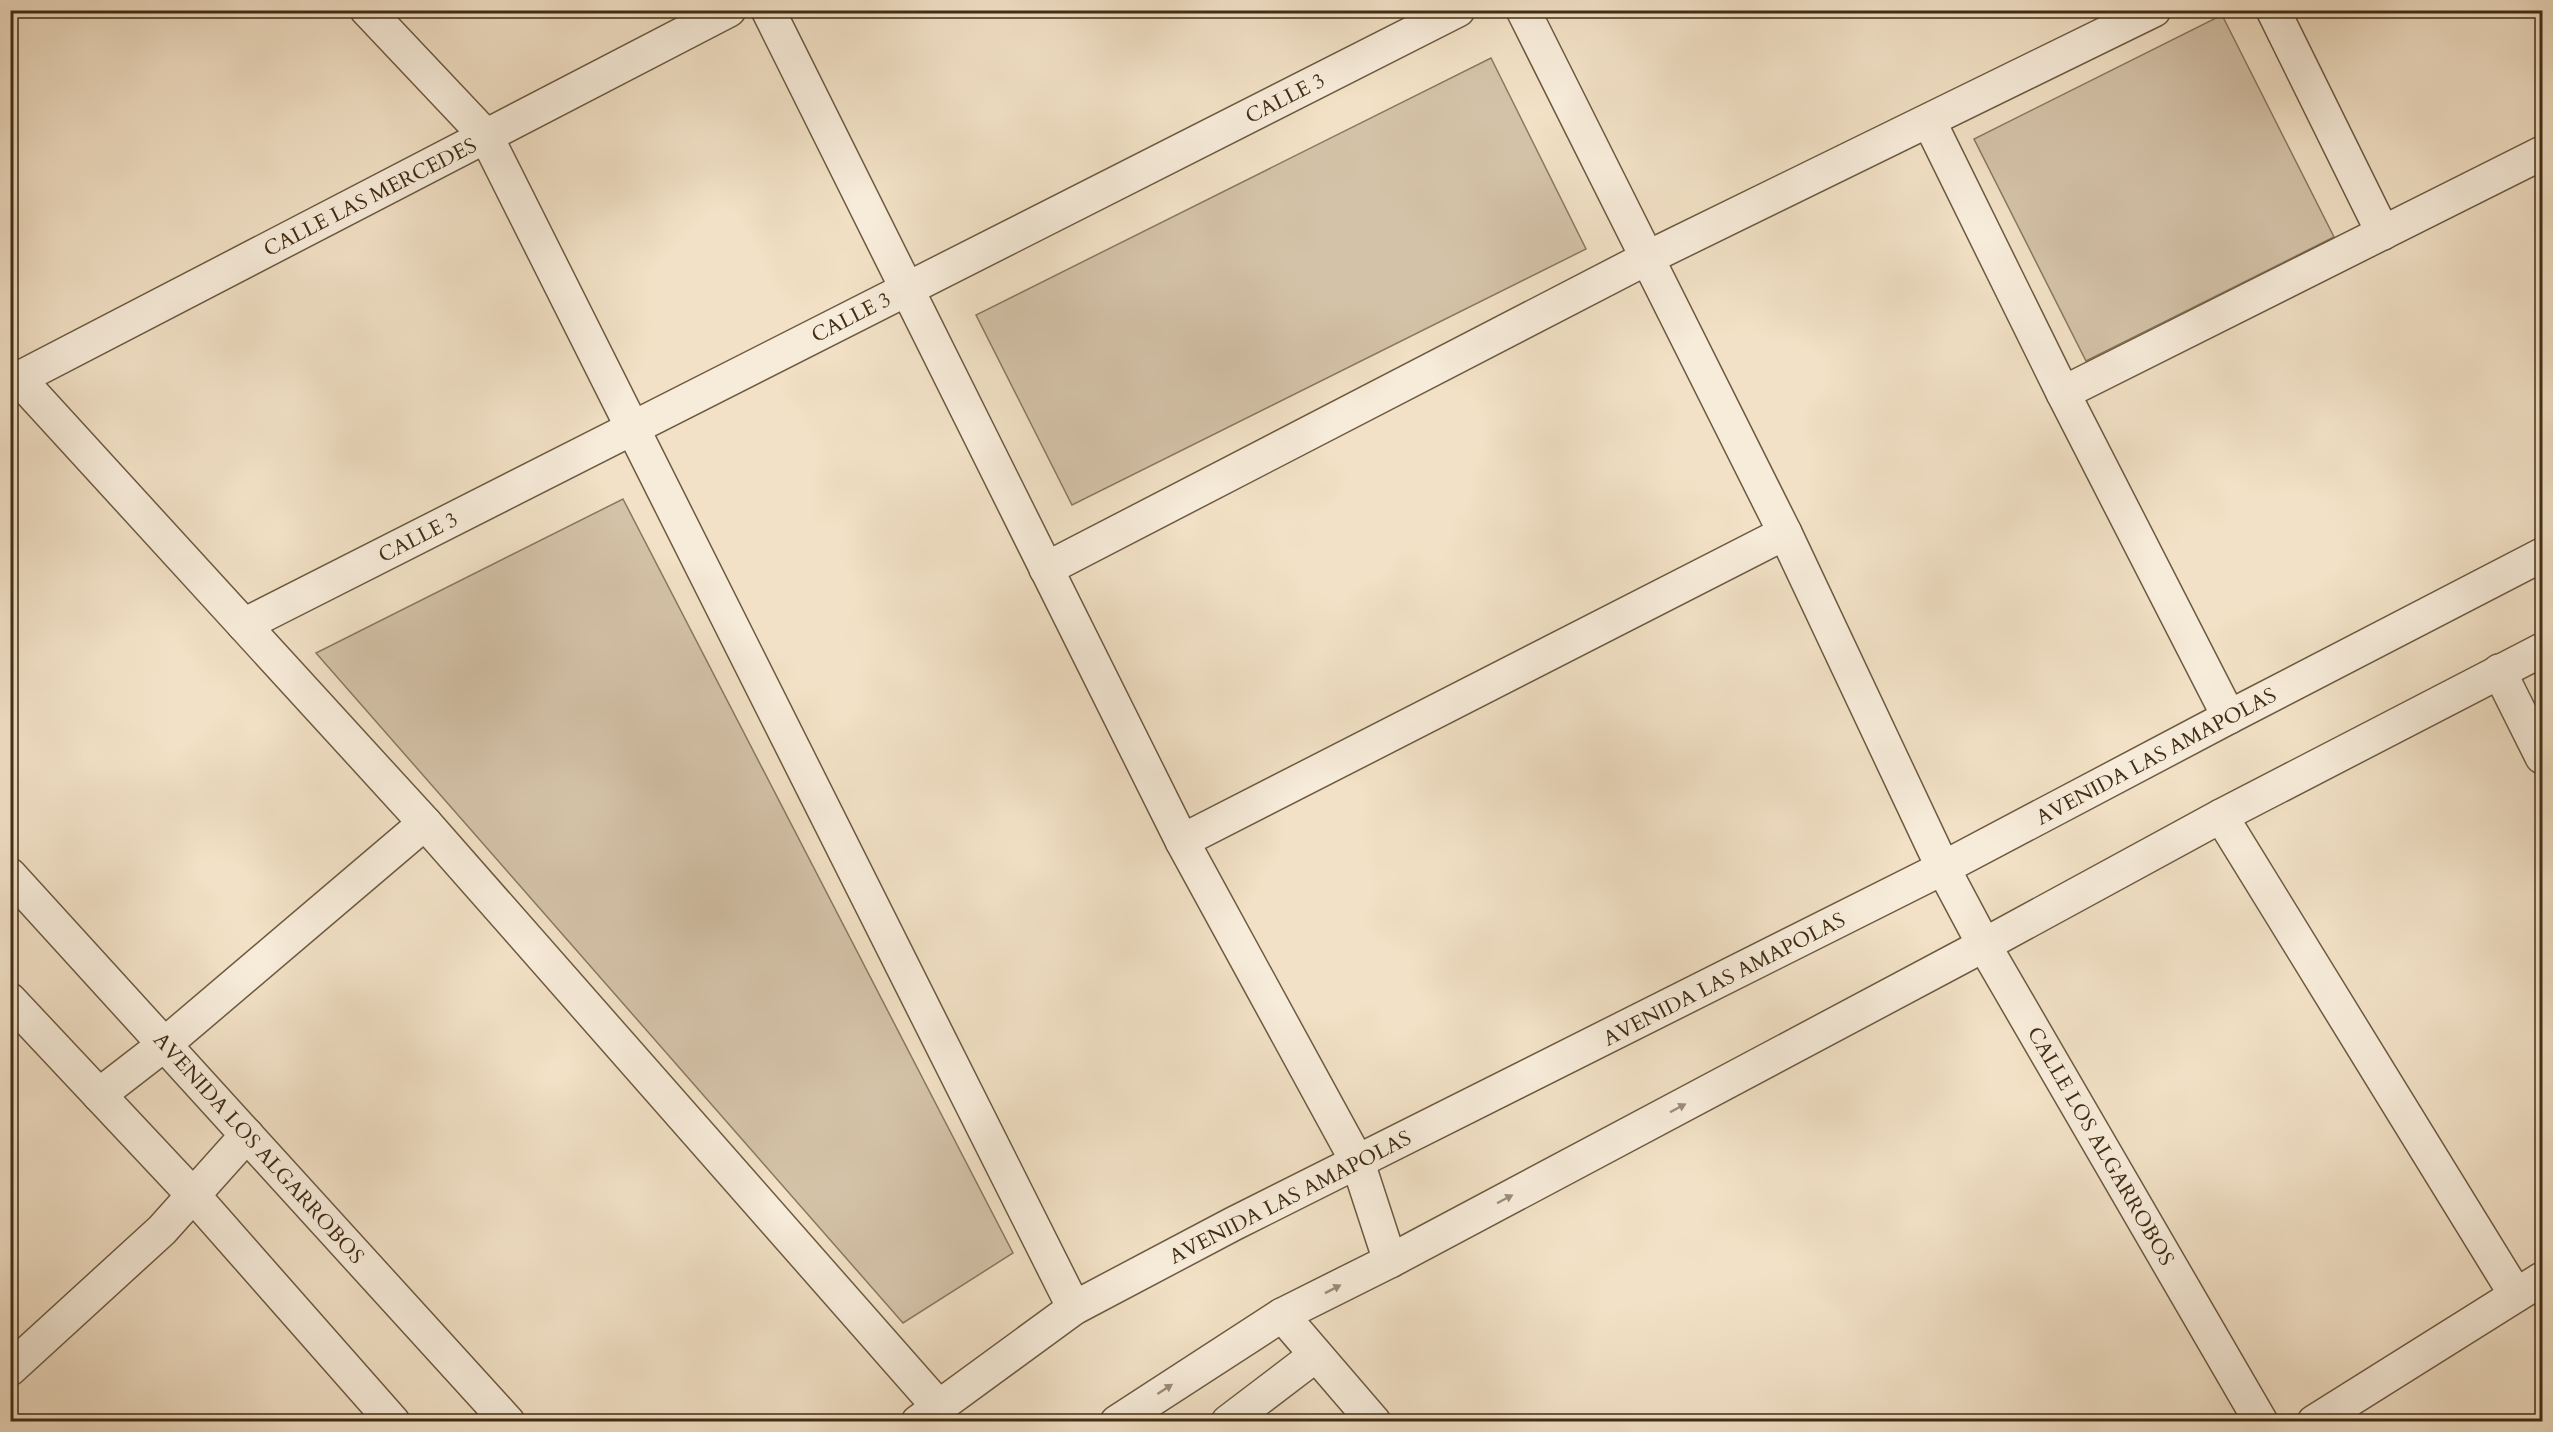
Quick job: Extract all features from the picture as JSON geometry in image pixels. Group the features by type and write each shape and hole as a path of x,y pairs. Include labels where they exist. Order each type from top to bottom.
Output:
{"street":[{"path":"368,10 486,136 1074,1308"},
{"name":"CALLE LAS MERCEDES","path":"14,381 729,10"},
{"path":"768,10 1182,841 1358,1163 1389,1261"},
{"name":"CALLE 3","path":"244,624 1458,10"},
{"name":"CALLE LOS ALGARROBOS","path":"1523,10 1785,533 1943,868 1984,945 2261,1422"},
{"path":"1046,569 1647,258 2154,10"},
{"path":"2273,10 2383,233"},
{"path":"1929,121 2063,393 2229,717"},
{"path":"2063,393 2542,153"},
{"path":"14,381 244,624 425,823 928,1414"},
{"path":"1182,841 1785,533"},
{"name":"AVENIDA LAS AMAPOLAS","path":"928,1414 1074,1308 1233,1224 1943,868 2542,555"},
{"path":"1117,1422 1282,1315 1389,1261 1984,945 2221,816 2542,650"},
{"path":"2499,671 2542,757"},
{"path":"2221,816 2529,1287 2314,1422"},
{"path":"99,1095 165,1044 425,823"},
{"name":"AVENIDA LOS ALGARROBOS","path":"10,876 507,1422"},
{"path":"10,1000 193,1195 393,1422"},
{"path":"10,1369 162,1230 247,1134"},
{"path":"1282,1315 1374,1422"},
{"path":"1228,1422 1316,1355"}],"shaded area":[{"path":"2222,15 2334,237 2086,361 1974,139"},
{"path":"1491,58 1586,249 1072,505 976,315"},
{"path":"623,499 1013,1253 903,1323 316,653"}]}
